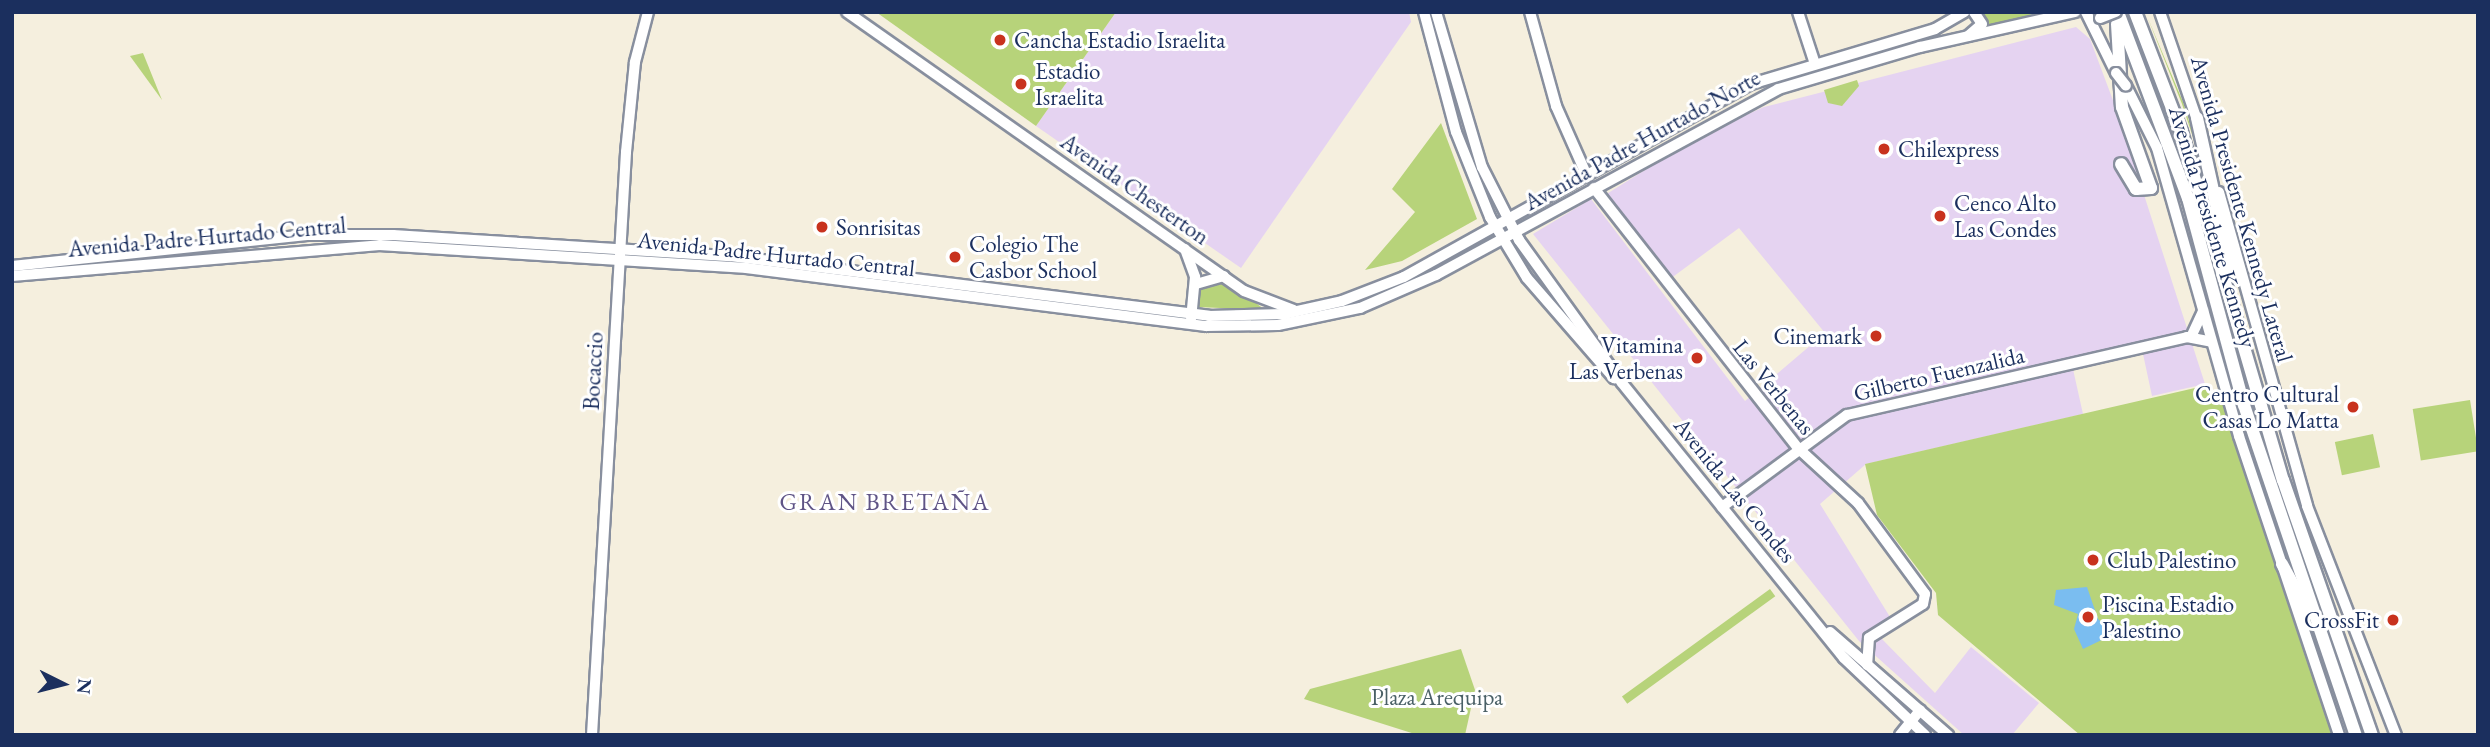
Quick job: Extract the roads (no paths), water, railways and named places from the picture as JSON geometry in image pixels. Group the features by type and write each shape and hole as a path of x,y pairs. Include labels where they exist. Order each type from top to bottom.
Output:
{"highway":[{"path":"2116,12 2122,107 2151,188 2136,189 2122,164"},
{"name":"Avenida Presidente Kennedy","path":"2116,12 2188,198 2244,405 2356,735"},
{"name":"Avenida Presidente Kennedy","path":"2134,12 2176,118 2238,320 2283,480 2372,735"},
{"path":"2197,118 2238,320"},
{"path":"2282,564 2328,651"}],"main road":[{"name":"Avenida Las Condes","path":"1424,12 1456,132 1502,240 1556,315 1622,383"},
{"name":"Avenida Las Condes","path":"1436,12 1478,155 1515,233 1622,383 1722,507 1816,622 1925,735"},
{"name":"Avenida Padre Hurtado Norte","path":"1508,220 1686,118 1752,84 1935,29 1964,12"},
{"path":"1962,39 1981,26 1974,12"},
{"name":"Avenida Padre Hurtado Norte","path":"1515,233 1681,139 1778,89 2074,12"},
{"path":"2086,12 2096,22 2116,73 2126,86 2157,148 2212,342 2339,735"},
{"path":"2096,22 2116,12"},
{"name":"Avenida Presidente Kennedy Lateral","path":"2160,12 2197,118 2291,456 2396,735"},
{"path":"1681,139 1686,118"},
{"name":"Avenida Padre Hurtado Central","path":"1191,319 1247,317 1302,310 1389,284 1508,220"},
{"name":"Avenida Padre Hurtado Central","path":"12,266 343,234 620,253 1260,327 1332,316 1394,295 1515,233"},
{"name":"Avenida Padre Hurtado Central","path":"12,276 323,245 620,253"},
{"name":"Avenida Las Condes","path":"1816,622 1948,735"}],"street":[{"name":"Bocaccio","path":"592,735 633,74 648,12"},
{"name":"Avenida Chesterton","path":"847,12 1262,302 1302,310"},
{"path":"1530,12 1556,106 1587,176"},
{"path":"1798,12 1815,64"},
{"name":"Las Verbenas","path":"1594,188 1799,449 1864,511 1925,594 1923,604 1869,638 1867,665"},
{"path":"1180,244 1196,284 1191,319"},
{"path":"1196,284 1224,276"},
{"path":"2191,337 2203,311"},
{"name":"Gilberto Fuenzalida","path":"1722,507 1799,449 1852,414 2191,337 2212,342"},
{"path":"1900,735 1920,710"}],"water":[{"name":"Piscina Estadio Palestino","path":"2087,587 2098,619 2114,634 2083,649 2074,629 2078,614 2054,605 2056,590"}],"place":[{"name":"Cancha Estadio Israelita","path":"1000,40"},
{"name":"Estadio Israelita","path":"1021,84"},
{"name":"Chilexpress","path":"1884,149"},
{"name":"Cenco Alto Las Condes","path":"1940,216"},
{"name":"Sonrisitas","path":"822,227"},
{"name":"Colegio The Casbor School","path":"955,257"},
{"name":"Cinemark","path":"1876,336"},
{"name":"Vitamina Las Verbenas","path":"1697,358"},
{"name":"Centro Cultural Casas Lo Matta","path":"2353,407"},
{"name":"Club Palestino","path":"2093,560"},
{"name":"Piscina Estadio Palestino","path":"2088,617"},
{"name":"CrossFit","path":"2393,620"}],"district":[{"name":"GRAN BRETAÑA","path":"885,502"}],"park label":[{"name":"Plaza Arequipa","path":"1437,697"}]}
